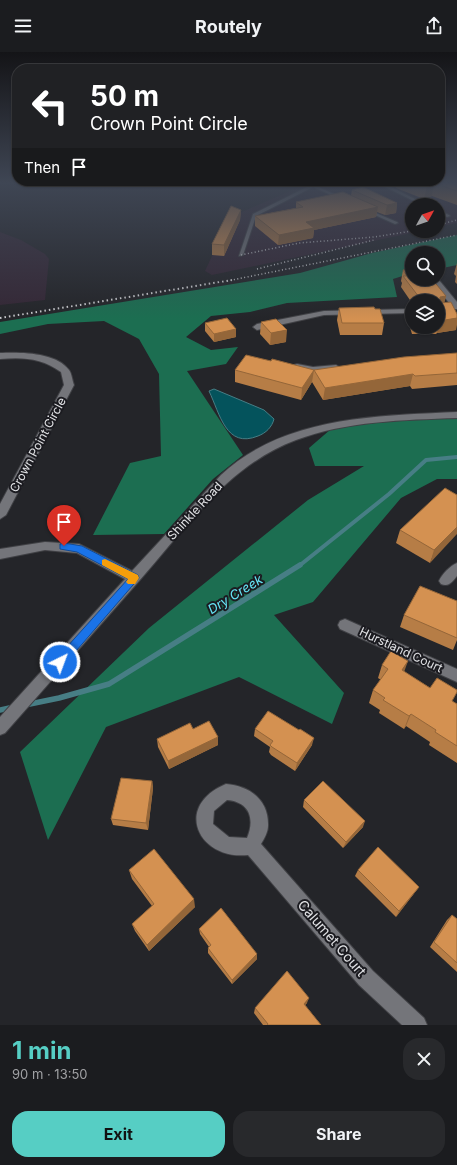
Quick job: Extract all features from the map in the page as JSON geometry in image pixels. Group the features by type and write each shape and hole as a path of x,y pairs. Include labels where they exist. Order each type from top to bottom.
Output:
{"street":[{"path":"439,286 455,309"},
{"path":"257,327 324,313 405,311"},
{"name":"Crown Point Circle","path":"0,356 26,355 49,360 65,371 69,385 0,515"},
{"path":"290,366 313,370 348,366"},
{"name":"Shinkle Road","path":"0,728 225,478 239,466 268,448 305,433 338,424 365,419 457,414"},
{"path":"0,554 45,546 78,548 134,578"},
{"path":"445,581 457,568"},
{"name":"Hurstland Court","path":"345,625 457,676"},
{"name":"Calumet Court","path":"252,846 366,978 417,1025"}],"lane":[{"path":"241,255 250,227"}],"shaded area":[{"path":"225,227 405,227 405,234 212,275 205,271"},
{"path":"0,232 21,240 45,254 49,259 45,300 0,305"}],"green space":[{"path":"457,235 457,265 445,268 445,246 405,246 445,238"},
{"path":"405,246 405,275 393,279 397,297 287,303 250,312 211,316 186,337 211,350 238,347 226,364 187,371 243,455 213,479 164,534 93,535 130,463 161,456 159,374 139,339 104,321 48,324 0,334 0,322 300,273 372,253"},
{"path":"457,415 457,479 437,479 401,498 313,602 274,615 344,693 332,724 239,677 106,727 48,840 20,752 149,628 308,500 364,466 315,466 309,448 338,423"}],"water":[{"path":"214,389 264,410 274,419 270,427 261,435 247,439 238,438 231,434 221,419 209,391"}],"building":[{"path":"220,227 233,227 224,245 212,244"},
{"path":"269,227 314,228 279,235"},
{"path":"411,286 438,286 444,294 417,294"},
{"path":"451,302 457,314 457,318 445,320 445,303"},
{"path":"374,307 375,309 380,309 384,323 342,323 339,308"},
{"path":"227,318 236,329 214,334 205,323"},
{"path":"276,319 287,330 271,333 261,322"},
{"path":"457,353 457,373 415,376 413,374 325,388 314,370 404,357"},
{"path":"246,355 271,361 272,359 314,370 302,388 235,370"},
{"path":"445,488 457,495 457,527 434,550 400,530"},
{"path":"420,586 457,601 457,638 404,615"},
{"path":"391,651 408,661 402,670 430,688 437,678 457,690 452,701 457,704 457,746 411,714 409,716 383,700 385,698 373,690 388,669 382,665"},
{"path":"268,711 314,738 297,763 272,747 270,745 273,741 255,729"},
{"path":"209,721 218,737 168,761 157,739 190,723 193,729"},
{"path":"121,778 152,781 146,823 111,819"},
{"path":"323,781 365,821 346,842 304,800"},
{"path":"378,847 419,887 399,911 358,870"},
{"path":"154,849 194,899 147,945 132,924 154,904 129,870"},
{"path":"221,908 257,954 232,980 208,948 211,945 199,929"},
{"path":"452,915 457,919 457,963 434,942"},
{"path":"287,971 309,998 304,1004 321,1025 267,1025 268,1024 255,1008"}],"waterway":[{"name":"Dry Creek","path":"299,566 389,494 426,460 457,457"},
{"name":"Dry Creek","path":"25,705 59,698 109,684 300,565"},
{"name":"Dry Creek","path":"0,710 14,707"}],"railway":[{"path":"241,255 299,243 374,237 405,232"},
{"path":"232,280 457,235"},
{"path":"257,269 374,240"},
{"path":"0,318 232,280"},
{"path":"227,281 232,280"}],"slow traffic":[{"path":"105,563 134,578 131,582"}],"route":[{"path":"60,662 134,578 78,548 64,546"}]}
